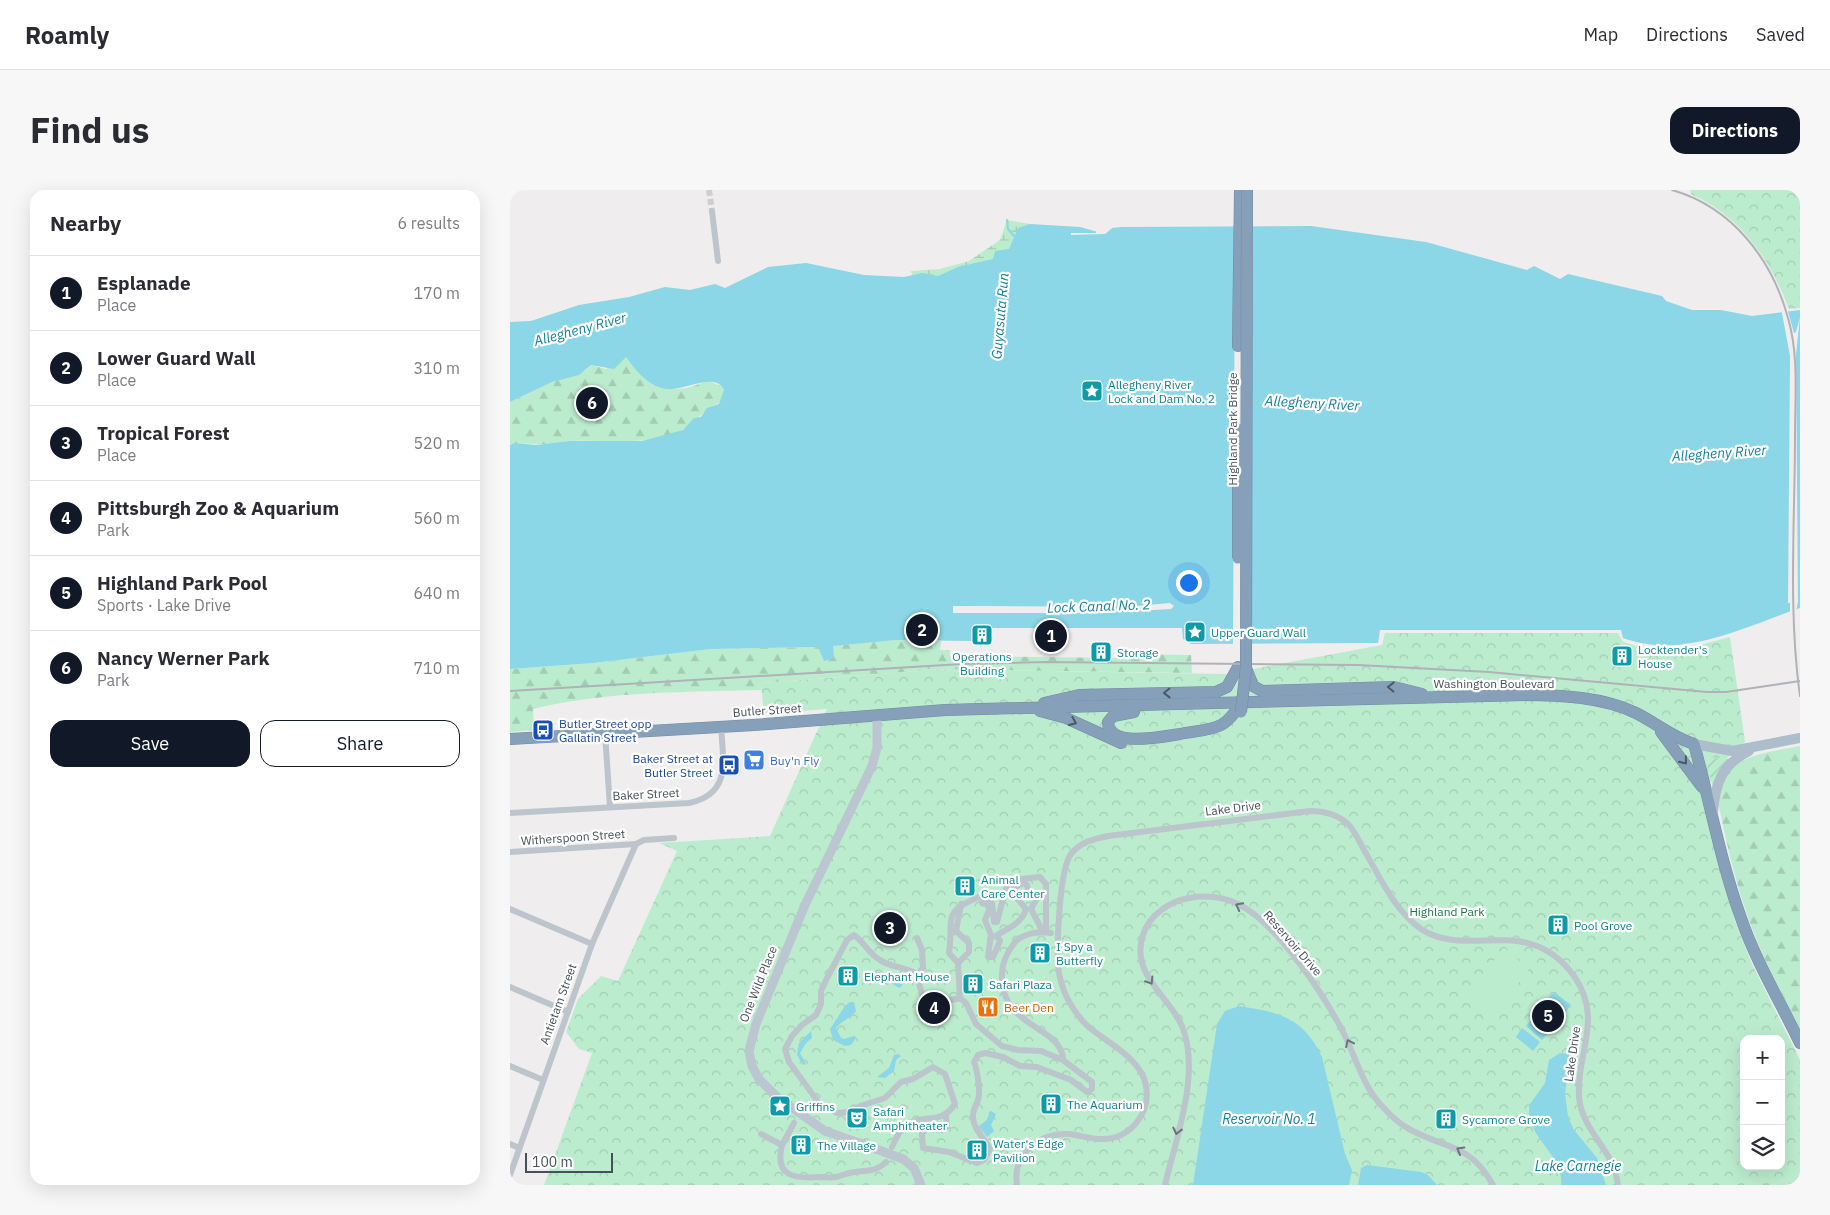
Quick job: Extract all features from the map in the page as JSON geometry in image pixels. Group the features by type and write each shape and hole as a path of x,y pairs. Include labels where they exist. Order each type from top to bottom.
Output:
{"highway":[{"name":"Highland Park Bridge","path":"1240,190 1242,668"},
{"name":"Highland Park Bridge","path":"1242,668 1247,190"},
{"path":"1242,668 1254,686 1268,691 1394,687 1438,697"},
{"path":"1026,708 1079,695 1216,692 1227,687 1242,668"},
{"path":"1026,708 1066,718 1120,743 1137,745 1217,733 1234,723 1239,709 1239,686 1242,668"},
{"name":"Washington Boulevard","path":"1026,708 1239,709 1438,697 1525,695 1565,697 1616,705 1653,723 1676,738 1694,744"},
{"name":"Butler Street","path":"510,739 721,727 940,710 1026,708"},
{"path":"1239,709 1226,722 1212,729 1144,739 1118,735 1110,730 1108,724 1110,718 1121,713 1239,709"},
{"path":"1653,723 1690,768 1712,808"},
{"path":"1694,744 1712,808 1726,871 1742,921 1757,958 1800,1043"}],"main road":[{"name":"One Wild Place","path":"877,716 877,748 872,766 801,913 756,1024 749,1051 752,1066 759,1079 778,1098 825,1131 902,1159 914,1168 920,1185"},
{"path":"1694,744 1726,751 1755,748 1800,738"},
{"path":"1712,808 1717,783 1722,773 1733,761 1755,748"}],"street":[{"path":"712,211 718,261"},
{"name":"Baker Street","path":"510,813 689,802 709,794 717,787 722,777 721,727"},
{"path":"605,733 610,807"},
{"name":"Lake Drive","path":"1017,1185 1020,1161 1029,1147 1036,1142 1060,1134 1101,1139 1119,1136 1126,1133 1139,1120 1147,1100 1147,1087 1141,1072 1129,1058 1083,1022 1068,999 1062,985 1058,957 1063,879 1070,855 1089,840 1108,836 1310,811 1330,813 1348,825 1395,901 1414,923 1428,932 1452,938 1519,941 1541,948 1567,967 1580,986 1588,1014 1586,1050 1580,1079 1581,1105 1589,1126 1614,1164 1618,1185"},
{"name":"Witherspoon Street","path":"510,852 636,844 657,838 674,838"},
{"name":"Antietam Street","path":"510,1175 592,944 636,844"},
{"path":"984,901 992,903 992,919 994,922 998,922 1007,884 1012,880 1040,877 1046,884 1047,932"},
{"path":"946,1115 947,1127 942,1130 926,1129 922,1134 923,1148 949,1152 976,1163 984,1160 990,1149 973,1120 974,1109 979,1098 977,1087 979,1074 974,1062 978,1055 986,1053 1003,1057 1020,1066 1037,1067 1071,1080 1087,1092 1092,1089 1092,1082 1062,1060 1041,1051 1018,1050 1002,1046 976,1024 966,1003 960,998 958,963 949,953 954,933 950,920 952,913 961,904 979,897 988,906 989,910 985,920 991,935 988,957 993,957 1000,941 997,936 1016,924 1024,916 1026,908 1013,893 1014,887 1024,883 1027,885 1028,892 1034,894 1037,898 1047,899"},
{"name":"Reservoir Drive","path":"1165,1185 1188,1085 1190,1056 1181,1025 1146,976 1141,960 1140,945 1145,928 1161,910 1185,899 1206,896 1229,900 1245,908 1260,920 1286,948 1329,1007 1372,1092 1388,1112 1409,1129 1454,1146 1466,1154 1477,1162 1493,1185"},
{"path":"1037,898 1031,909 1047,932"},
{"path":"510,909 592,944"},
{"path":"1047,932 1025,936 1016,942 1007,954 1002,969 1001,984 1012,1010 1057,1044 1062,1054 1062,1060"},
{"path":"954,933 969,943 969,952 958,963"},
{"path":"892,1147 904,1126 915,1119 939,1119 946,1115 955,1104 952,1090 945,1074 933,1067 912,1079 901,1082 885,1098 860,1106 850,1112 837,1113 819,1103 808,1091 789,1062 785,1049 792,1036 803,1024 816,1015 821,1004 821,992 827,978 847,940 854,936 878,960 886,964 909,968 917,974 926,1008 960,998"},
{"path":"917,938 922,950 924,968 917,974"},
{"path":"510,987 568,1012"},
{"path":"510,1066 543,1080"},
{"path":"794,1123 782,1145 779,1158 782,1169 792,1177 806,1179 835,1178 854,1172 879,1169 886,1162"},
{"path":"761,1134 782,1145"},
{"path":"510,1144 519,1148"},
{"path":"921,1155 929,1150"}],"green space":[{"path":"1690,190 1800,190 1800,308 1789,309 1773,273 1752,241 1739,227 1709,203 1691,194"},
{"path":"1007,220 1030,224 1023,240 992,274 913,279 911,271 940,269 969,261 1000,240"},
{"path":"626,357 638,372 653,383 680,389 709,381 723,387 723,400 708,409 685,428 655,439 571,441 547,444 518,443 510,445 510,402 552,382 586,370 591,365 606,369"},
{"name":"Highland Park","path":"1385,633 1618,633 1623,642 1651,650 1696,646 1730,637 1745,742 1717,767 1703,798 1716,855 1735,921 1752,964 1800,1060 1800,1185 544,1185 592,1053 579,1049 566,1032 578,999 601,976 618,981 677,851 659,843 770,836 827,709 764,714 761,683 919,671 919,669 1226,674 1382,645"},
{"path":"896,640 941,641 940,650 950,650 950,656 1125,658 1129,654 1191,655 1192,673 919,669 919,671 761,683 762,690 675,692 561,703 533,709 534,730 510,732 510,669 593,663 711,649 818,647"},
{"path":"1800,746 1800,1029 1768,967 1752,928 1735,875 1718,802 1720,786 1726,774 1735,765 1759,754"},
{"path":"1708,757 1731,759 1713,788 1706,761"},
{"path":"1505,948 1529,969 1493,1017 1466,993"}],"water":[{"path":"1030,224 1080,227 1105,234 1112,228 1121,227 1311,226 1426,242 1527,270 1534,266 1560,279 1568,274 1662,296 1666,301 1692,310 1721,310 1752,316 1800,310 1800,608 1735,632 1690,643 1668,645 1645,644 1623,638 1621,630 1380,630 1378,643 1191,644 1183,639 1182,628 973,628 973,641 896,640 833,646 834,658 824,661 818,647 711,649 593,663 510,669 510,445 515,443 536,445 570,441 642,441 683,430 694,418 701,417 707,408 719,404 724,390 714,382 699,383 674,389 660,388 643,377 626,357 614,369 591,365 579,375 552,382 510,402 510,322 531,321 579,305 629,297 665,287 690,290 715,284 725,288 768,267 806,263 864,275 904,277 922,273 938,276 958,267 993,259 995,251 1009,249 1018,228","holes":["953,606 1110,607 1114,611 1110,613 953,613"]},
{"path":"879,972 886,979 891,977 903,985 899,988 890,982 886,984 874,979 873,974"},
{"path":"1554,992 1571,1005 1542,1040 1526,1026"},
{"path":"850,1002 854,1002 856,1011 836,1028 841,1038 854,1036 856,1038 851,1045 845,1046 833,1040 830,1029 845,1006"},
{"name":"Reservoir No. 1","path":"1239,1006 1278,1014 1289,1019 1307,1033 1315,1044 1322,1057 1345,1154 1352,1170 1349,1185 1193,1185 1217,1024 1225,1011"},
{"path":"1522,1028 1540,1042 1533,1051 1516,1037"},
{"path":"811,1031 812,1038 806,1043 800,1053 806,1064 803,1065 797,1055 799,1043"},
{"name":"Lake Carnegie","path":"1560,1053 1569,1054 1571,1057 1565,1093 1568,1117 1574,1130 1597,1158 1606,1185 1561,1185 1557,1164 1532,1125 1529,1115 1530,1104 1545,1083 1549,1060"},
{"path":"898,1054 901,1056 896,1060 894,1071 885,1078 877,1077 889,1068 894,1055"},
{"path":"991,1111 996,1114 991,1125 994,1131 987,1137 979,1126 988,1119 989,1112"},
{"path":"1367,1165 1421,1172 1428,1175 1437,1185 1358,1185 1361,1168"}],"pier":[{"path":"1235,225 1252,225 1250,645 1233,645"},
{"path":"1112,226 1105,234 1071,235 1071,233 1096,233 1096,230 1104,232"},
{"path":"1781,308 1787,308 1794,333 1796,332 1800,317 1796,355 1798,602 1796,611 1790,614 1790,603 1788,603 1790,356"},
{"path":"1170,603 1174,606 1171,609 1136,611 1134,609 1136,606"},
{"path":"953,606 1110,607 1114,611 1110,613 953,613","holes":["955,609 1111,610 955,610"]}],"waterway":[{"name":"Guyasuta Run","path":"1007,220 1008,229 1014,236"}],"tunnel":[{"path":"709,190 712,211"}],"railway":[{"path":"1672,190 1694,198 1713,209 1731,222 1746,238 1772,276 1788,318 1794,347 1796,376 1793,598 1796,664 1800,696"},
{"path":"510,691 962,664 1044,662 1358,665 1489,672 1707,692 1726,692 1800,681"}],"place":[{"name":"Allegheny River Lock and Dam No. 2","path":"1092,391"},
{"name":"Nancy Werner Park","path":"592,403"},
{"name":"Lower Guard Wall","path":"922,630"},
{"name":"Upper Guard Wall","path":"1195,632"},
{"name":"Operations Building","path":"982,635"},
{"name":"Esplanade","path":"1051,636"},
{"name":"Storage","path":"1101,652"},
{"name":"Locktender's House","path":"1622,656"},
{"name":"Butler Street opp Gallatin Street","path":"543,730"},
{"name":"Buy'n Fly","path":"754,760"},
{"name":"Baker Street at Butler Street","path":"729,765"},
{"name":"Animal Care Center","path":"965,886"},
{"name":"Pool Grove","path":"1558,925"},
{"name":"Tropical Forest","path":"890,928"},
{"name":"I Spy a Butterfly","path":"1040,953"},
{"name":"Elephant House","path":"848,976"},
{"name":"Safari Plaza","path":"973,984"},
{"name":"Beer Den","path":"988,1007"},
{"name":"Pittsburgh Zoo & Aquarium","path":"934,1008"},
{"name":"Highland Park Pool","path":"1548,1016"},
{"name":"The Aquarium","path":"1051,1104"},
{"name":"Griffins","path":"780,1106"},
{"name":"Safari Amphitheater","path":"857,1118"},
{"name":"Sycamore Grove","path":"1446,1119"},
{"name":"The Village","path":"801,1145"},
{"name":"Water's Edge Pavilion","path":"977,1150"}],"water label":[{"name":"Allegheny River","path":"580,329"},
{"name":"Allegheny River","path":"1312,403"},
{"name":"Allegheny River","path":"1719,453"},
{"name":"Lock Canal No. 2","path":"1099,606"}]}
